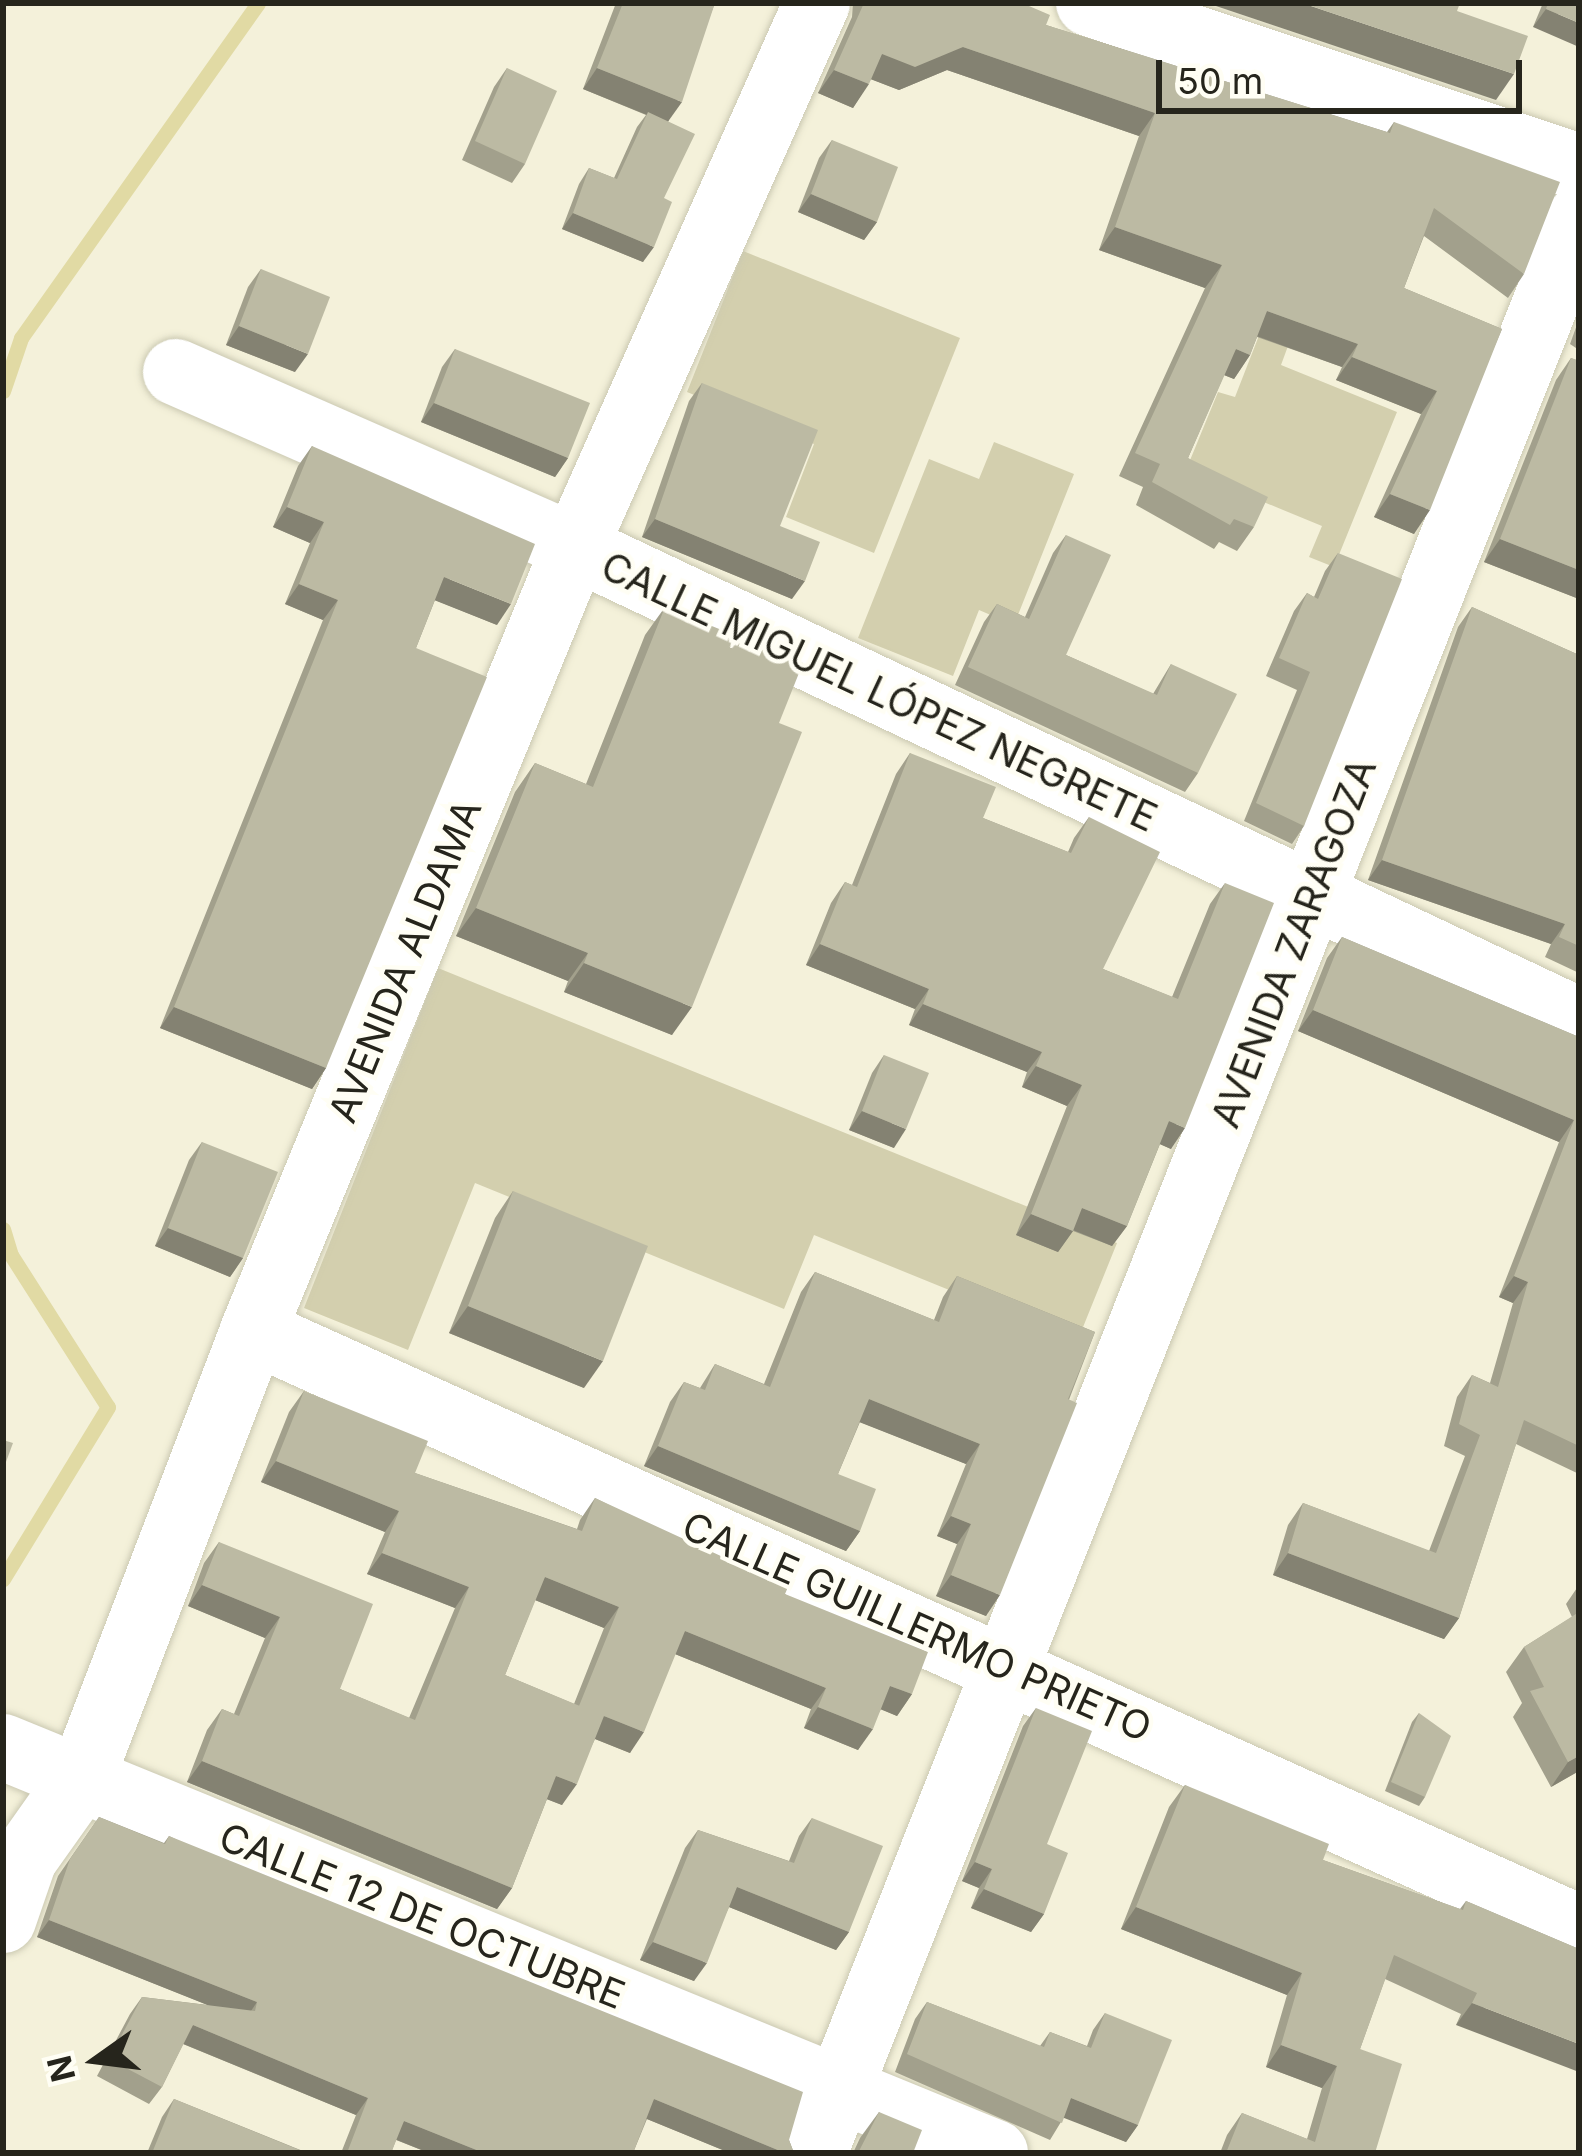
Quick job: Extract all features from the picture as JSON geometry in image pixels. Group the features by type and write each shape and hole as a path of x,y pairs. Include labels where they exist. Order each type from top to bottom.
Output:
{"street":[{"name":"AVENIDA ALDAMA","path":"3,1920 24,1859 82,1777 253,1331 575,547 817,3"},
{"path":"1089,3 1579,167"},
{"name":"AVENIDA ZARAGOZA","path":"840,2087 1012,1668 1579,219"},
{"name":"CALLE MIGUEL LÓPEZ NEGRETE","path":"176,372 575,547 1579,1021"},
{"name":"CALLE GUILLERMO PRIETO","path":"253,1331 1012,1668 1579,1928"},
{"name":"CALLE 12 DE OCTUBRE","path":"3,1747 995,2153"},
{"path":"814,2153 840,2087"}],"shaded area":[{"path":"743,251 960,338 874,553 786,517 814,444 687,392"},
{"path":"1267,315 1295,327 1281,365 1397,412 1334,567 1309,557 1322,526 1186,470 1218,392 1235,397"},
{"path":"994,442 1074,474 1014,625 979,610 953,676 858,638 929,459 979,479"},
{"path":"438,968 1117,1243 1077,1342 814,1235 784,1309 475,1183 408,1350 304,1308"}],"building":[{"path":"623,3 715,3 682,102 597,68"},
{"path":"864,3 1022,3 1050,15 1046,25 1390,133 1394,122 1560,182 1524,274 1434,208 1404,288 1502,329 1430,510 1390,494 1437,391 1352,357 1358,344 1267,311 1250,355 1236,349 1188,458 1268,497 1254,527 1234,519 1230,525 1152,482 1160,464 1135,453 1222,265 1115,227 1155,113 963,47 915,67 882,54 869,84 834,70"},
{"path":"1302,3 1460,3 1457,11 1528,36 1514,74"},
{"path":"1548,3 1579,3 1579,23 1546,9"},
{"path":"507,68 557,91 525,164 475,141"},
{"path":"648,112 695,134 664,198 672,202 654,247 573,213 589,168 617,179"},
{"path":"832,140 898,167 877,222 811,194"},
{"path":"261,269 330,297 308,354 239,326"},
{"path":"455,349 590,403 568,458 434,403"},
{"path":"1571,358 1579,361 1579,570 1500,539"},
{"path":"702,383 818,430 780,526 820,542 805,581 655,519"},
{"path":"312,446 535,544 511,604 444,577 416,648 487,677 326,1068 174,1007 338,600 299,584 324,522 287,507"},
{"path":"1066,535 1111,555 1066,655 1157,695 1171,664 1237,694 1198,773 968,667 997,604 1029,619"},
{"path":"1338,553 1402,579 1304,826 1256,803 1310,672 1279,658 1307,593 1318,599"},
{"path":"665,607 803,663 779,723 802,732 692,1007 584,963 588,953 476,908 535,763 593,787"},
{"path":"1472,607 1579,655 1579,946 1559,937 1565,924 1382,860"},
{"path":"910,753 996,787 983,818 1071,853 1089,817 1160,852 1103,969 1178,999 1225,883 1274,903 1185,1128 1169,1121 1127,1226 1082,1208 1073,1231 1031,1214 1082,1085 1036,1066 1042,1052 923,1004 929,989 820,944 845,882 857,887"},
{"path":"1342,937 1579,1037 1579,1446 1524,1420 1459,1618 1288,1553 1303,1503 1436,1553 1480,1435 1459,1424 1472,1375 1498,1387 1528,1282 1514,1276 1574,1120 1313,1010"},
{"path":"884,1055 929,1073 906,1129 862,1111"},
{"path":"202,1142 278,1172 243,1258 168,1228"},
{"path":"513,1191 648,1246 603,1361 468,1306"},
{"path":"815,1272 939,1322 957,1276 1095,1332 1068,1399 1077,1403 1000,1595 951,1575 971,1524 951,1516 980,1444 869,1399 838,1474 876,1489 860,1531 658,1446 684,1382 705,1390 715,1364 770,1387"},
{"path":"304,1391 428,1441 415,1473 582,1531 595,1498 788,1587 785,1594 928,1652 912,1694 890,1686 873,1729 818,1707 826,1688 685,1631 644,1732 604,1716 577,1784 556,1776 512,1888 202,1761 222,1709 239,1716 280,1617 202,1585 219,1542 373,1604 340,1689 415,1720 469,1587 382,1553 399,1511 276,1461","holes":["545,1577 619,1607 579,1706 505,1675"]},
{"path":"3,1440 13,1443 3,1470"},
{"path":"1579,1612 1579,1756 1568,1762 1530,1691 1544,1687 1524,1647"},
{"path":"1036,1708 1092,1731 1047,1844 1068,1853 1044,1914 984,1889 992,1869 975,1862"},
{"path":"1419,1713 1451,1736 1425,1797 1391,1782"},
{"path":"1185,1785 1329,1844 1323,1860 1463,1910 1466,1901 1579,1949 1579,2044 1472,2003 1477,1993 1394,1955 1360,2049 1402,2064 1375,2153 1226,2153 1242,2113 1315,2142 1337,2066 1281,2045 1302,1973 1136,1907"},
{"path":"99,1817 165,1844 169,1836 803,2092 789,2140 794,2153 654,2099 633,2153 484,2153 404,2121 391,2153 347,2153 368,2098 193,2025 162,2087 109,2059 142,1997 255,2011 257,2002 49,1920 70,1859"},
{"path":"812,1818 883,1846 849,1932 737,1887 707,1963 653,1942 698,1830 794,1863"},
{"path":"927,2002 1044,2047 1050,2032 1091,2048 1105,2013 1172,2040 1138,2125 1071,2098 1062,2123 907,2054"},
{"path":"174,2099 307,2153 152,2153"},
{"path":"879,2112 922,2130 913,2153 858,2153"}],"waterway":[{"path":"3,391 21,338 258,3"},
{"path":"3,1229 11,1255 108,1407 3,1579"}]}
